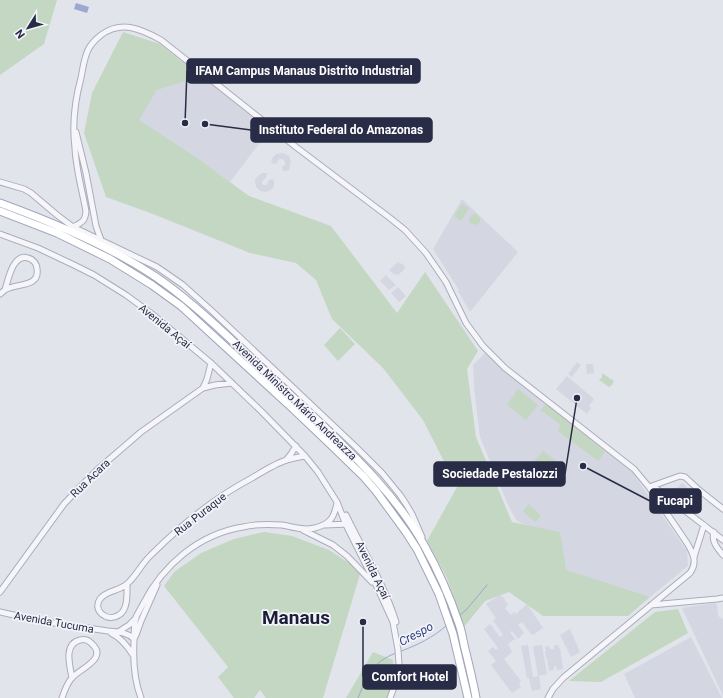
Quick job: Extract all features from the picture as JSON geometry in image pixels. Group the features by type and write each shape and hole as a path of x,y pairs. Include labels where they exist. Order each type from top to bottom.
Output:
{"main road":[{"name":"Avenida Ministro Mário Andreazza","path":"0,204 81,236 124,255 176,291 223,331 337,439 381,484 414,527 441,577 460,626 476,698"},
{"name":"Avenida Ministro Mário Andreazza","path":"0,211 57,233 110,259 152,285 181,306 364,477 406,532 426,566 439,594 453,634 468,698"},
{"path":"110,259 120,260 124,255"},
{"path":"234,356 241,348"}],"street":[{"path":"73,227 84,220 86,211 76,164 74,125 77,95 88,49 92,42 106,31 115,28 136,28 161,40 296,147 405,230 426,253 437,268 446,282 466,323 483,346 505,368 634,469 651,486 723,540"},
{"path":"74,125 96,226 101,240"},
{"path":"76,164 83,162"},
{"name":"Avenida Ministro Mário Andreazza","path":"0,182 32,193 73,227 101,240 124,255"},
{"path":"86,211 93,211"},
{"name":"Avenida Açaí","path":"0,234 38,248 94,275 126,295 152,314 211,363 305,456 318,472 337,502 348,524"},
{"path":"124,255 157,267 183,285 356,447 382,473 403,499 412,514 424,546"},
{"path":"0,294 5,290 31,282 35,279 38,275 37,266 34,261 26,257 15,262 5,290"},
{"path":"203,388 211,363"},
{"name":"Rua Acara","path":"0,592 64,504 97,470 141,432 203,388 232,383"},
{"name":"Rua Puraque","path":"286,460 296,446"},
{"name":"Avenida Açaí","path":"305,456 320,470 338,501 348,524 356,553 377,587 393,622 399,664 397,679 390,698"},
{"name":"Rua Puraque","path":"128,584 123,613 112,619 100,613 98,603 100,598 128,584 149,556 200,511 236,486 286,460 305,456"},
{"path":"651,486 680,476 685,476 699,490 723,509"},
{"path":"550,697 563,678 693,569 695,563 688,543 651,486"},
{"path":"324,525 333,517 337,502"},
{"path":"118,632 129,625 136,617 151,589 171,565 186,551 204,540 222,532 242,527 262,524 282,525 302,529 333,545 356,553 360,568 377,587"},
{"path":"302,529 324,525 348,524"},
{"path":"694,558 704,525"},
{"path":"714,532 714,542 723,555"},
{"name":"Avenida Açaí","path":"356,553 390,606 396,621 402,650 402,664 400,680 394,698"},
{"path":"134,639 158,580"},
{"path":"650,606 723,598"},
{"name":"Avenida Tucuma","path":"0,612 40,621 118,632 130,635 134,639"},
{"path":"136,617 133,633 133,655 138,690 141,698"},
{"name":"Avenida Tucuma","path":"108,631 124,641 133,655"},
{"path":"62,698 72,678 92,662 97,654 94,646 88,640 74,642 71,646 69,659 72,678"}],"shaded area":[{"path":"183,59 271,128 230,182 196,157 138,120 157,90"},
{"path":"283,153 289,156 291,162 289,170 285,171 283,171 282,167 285,165 283,159 279,159 276,164 271,163 276,154"},
{"path":"262,173 267,173 262,184 267,185 269,180 273,179 274,181 274,186 271,190 265,192 260,191 256,187 255,180"},
{"path":"462,199 518,252 470,312 458,291 459,290 433,249"},
{"path":"398,262 401,264 402,263 405,269 398,275 395,275 389,270"},
{"path":"386,275 396,285 389,290 380,281"},
{"path":"398,287 406,296 399,302 391,293"},
{"path":"486,352 496,363 629,469 687,551 688,566 650,597 526,562 532,528 517,521 509,507 480,437 474,388 473,365"},
{"path":"577,362 581,365 572,377 568,374"},
{"path":"586,364 593,364 594,373 587,374"},
{"path":"567,376 594,399 589,406 591,408 587,414 556,389"},
{"path":"682,483 687,487 683,493 684,495 679,500 671,493"},
{"path":"500,595 508,605 505,608 511,615 514,612 516,614 527,604 543,628 533,635 522,622 518,625 524,633 518,639 512,631 510,632 515,639 508,644 512,652 504,659 521,681 519,684 521,687 512,693 491,665 496,661 488,651 493,647 496,650 498,648 484,629 490,624 500,637 503,635 493,620 496,618 486,604"},
{"path":"715,603 717,605 718,616 723,619 723,696 682,608"},
{"path":"570,629 580,652 571,657 560,635"},
{"path":"691,637 722,698 635,698 624,674"},
{"path":"528,645 533,677 538,676 533,646 542,645 547,674 539,676 541,689 532,691 529,678 527,678 521,646"},
{"path":"554,645 558,645 560,648 563,669 557,670 556,666 554,667 554,670 549,671 545,647 549,646 550,649 554,649"}],"green space":[{"path":"0,0 57,0 44,44 0,75"},
{"path":"123,32 160,44 200,76 157,90 139,120 196,157 249,196 331,226 397,313 425,272 478,351 467,369 476,437 512,522 560,532 566,570 650,597 628,616 543,616 509,592 485,601 464,627 447,578 427,541 457,487 423,420 383,368 332,319 316,280 296,263 250,253 106,197 84,133 92,93"},
{"path":"462,204 469,208 461,221 454,216"},
{"path":"476,214 480,218 480,222 476,225 470,223 469,219 471,215"},
{"path":"340,328 355,344 338,361 324,345"},
{"path":"602,373 614,381 609,387 599,380 602,377"},
{"path":"518,389 538,405 526,420 507,405"},
{"path":"547,403 605,452 598,461 558,431 561,425 540,410"},
{"path":"543,451 560,464 553,473 542,466 533,476 526,471"},
{"path":"529,504 541,516 535,522 523,511"},
{"path":"264,532 292,536 329,550 361,571 323,698 266,698 260,690 254,698 234,698 218,677 228,667 164,586 174,572 201,553 234,539"},
{"path":"678,609 688,633 601,682 569,681 655,612"},
{"path":"373,652 393,660 393,680 389,698 346,698"}],"water":[{"path":"76,3 89,7 87,13 74,9"}],"waterway":[{"name":"Crespo","path":"459,616 467,609 487,585"},
{"name":"Crespo","path":"399,652 424,641 447,625"},
{"name":"Crespo","path":"358,698 364,683 376,665 396,653"}],"place":[{"name":"IFAM Campus Manaus Distrito Industrial","path":"185,123"},
{"name":"Instituto Federal do Amazonas","path":"205,124"},
{"name":"Sociedade Pestalozzi","path":"577,398"},
{"name":"Fucapi","path":"583,466"},
{"name":"Comfort Hotel","path":"363,622"}],"district":[{"name":"Manaus","path":"296,617"}]}
